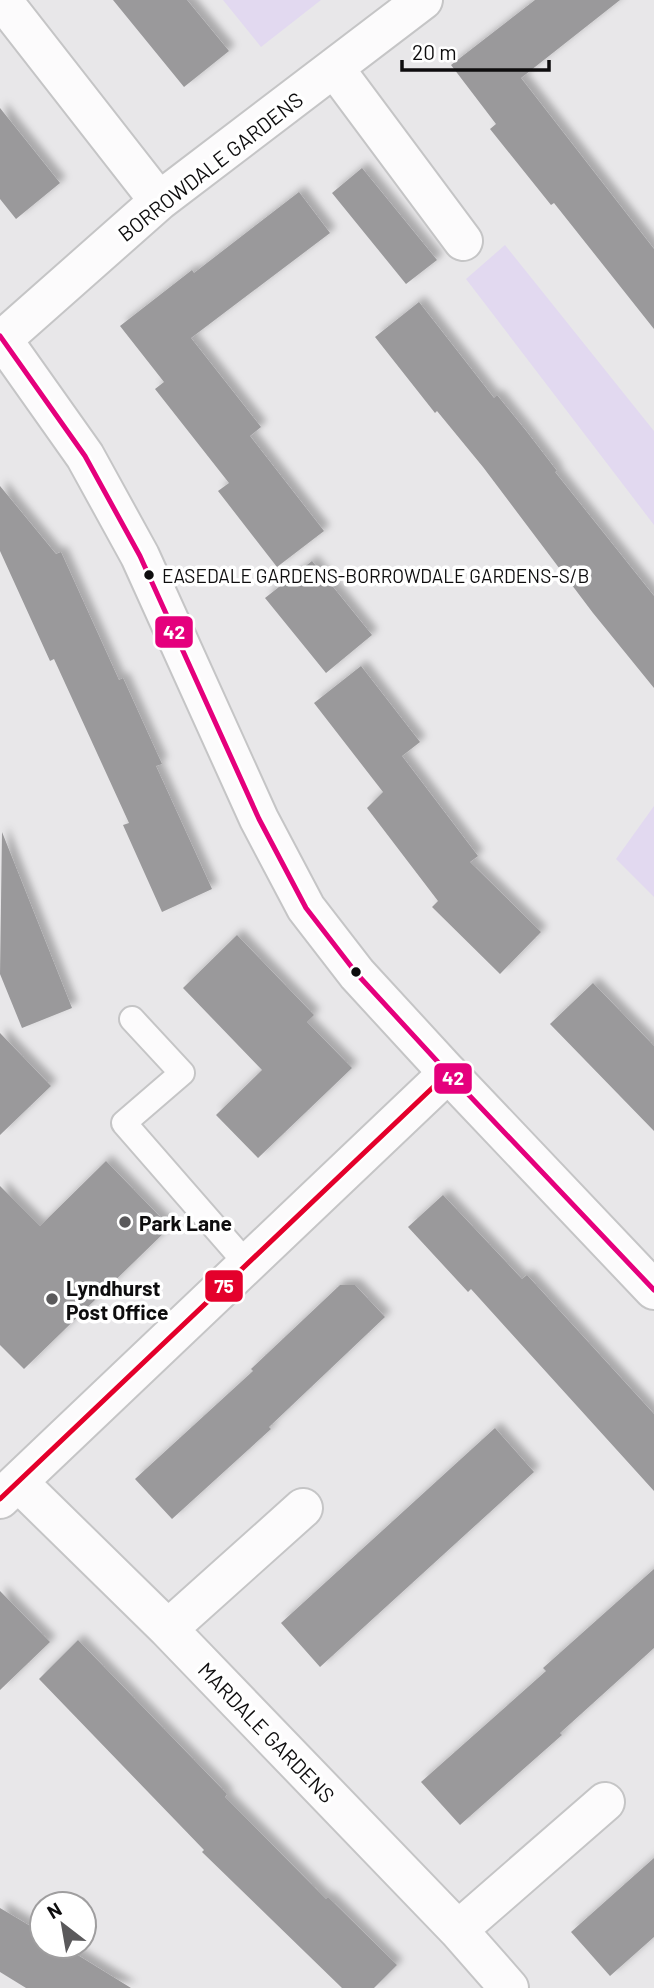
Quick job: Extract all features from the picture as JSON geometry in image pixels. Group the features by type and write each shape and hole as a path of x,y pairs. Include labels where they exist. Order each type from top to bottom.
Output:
{"street":[{"path":"2,0 159,201"},
{"name":"BORROWDALE GARDENS","path":"2,337 159,201 423,0"},
{"path":"335,69 463,241"},
{"path":"2,337 85,456 140,555 258,819 306,908 358,974 447,1073 654,1290"},
{"path":"9,1490 447,1073"},
{"name":"MARDALE GARDENS","path":"9,1490 168,1629 458,1930 509,1988"},
{"path":"168,1629 303,1508"},
{"path":"458,1930 605,1802"}],"lane":[{"path":"132,1019 182,1073 124,1123 247,1264"}],"shaded area":[{"path":"223,0 321,0 261,47"},
{"path":"505,245 654,431 654,525 466,279"},
{"path":"654,806 654,897 616,859"}],"building":[{"path":"113,0 187,0 229,51 184,87"},
{"path":"535,0 620,0 521,78 654,249 654,329 554,203 551,205 490,129 496,124 451,65"},
{"path":"0,108 60,183 16,219 0,199"},
{"path":"362,168 437,260 406,284 332,193"},
{"path":"299,192 330,233 191,338 261,427 250,436 324,531 277,567 218,491 229,483 155,389 164,382 120,326"},
{"path":"419,302 494,398 497,395 527,432 557,471 555,472 654,596 654,688 593,613 483,467 437,411 435,413 375,337"},
{"path":"0,486 56,554 61,552 119,680 123,678 162,764 156,766 212,889 162,912 123,825 129,823 54,659 50,661 0,551"},
{"path":"312,561 372,635 326,673 265,598"},
{"path":"361,666 420,742 402,756 478,856 470,862 541,932 500,974 432,907 438,901 367,808 383,792 314,703"},
{"path":"2,832 72,1008 22,1028 0,974"},
{"path":"237,935 314,1015 307,1022 352,1068 258,1158 216,1115 262,1070 183,988"},
{"path":"593,983 654,1046 654,1131 550,1024"},
{"path":"0,1033 51,1086 0,1135"},
{"path":"106,1161 170,1227 24,1369 0,1345 0,1186 40,1226"},
{"path":"443,1195 522,1279 527,1275 654,1414 654,1491 471,1289 468,1292 408,1227"},
{"path":"340,1285 355,1285 385,1317 269,1427 271,1429 172,1519 135,1479 253,1371 251,1369"},
{"path":"495,1428 534,1472 320,1667 281,1623"},
{"path":"654,1569 654,1648 560,1733 562,1735 460,1825 421,1782 546,1671 543,1668"},
{"path":"0,1591 50,1642 0,1690"},
{"path":"78,1640 227,1794 225,1797 326,1899 328,1897 397,1965 374,1988 342,1988 202,1852 204,1850 39,1679"},
{"path":"654,1858 654,1937 610,1976 571,1932"},
{"path":"0,1908 28,1925 28,1960 86,1960 131,1988 26,1988 0,1972"}],"transit line":[{"name":"42","path":"0,336 85,456 140,556 259,819 306,908 357,974 654,1290"},
{"name":"75","path":"0,1499 448,1073"}],"place":[{"name":"EASEDALE GARDENS-BORROWDALE GARDENS-S/B","path":"149,575"},
{"name":"Park Lane","path":"125,1222"},
{"name":"Lyndhurst Post Office","path":"52,1299"}]}
